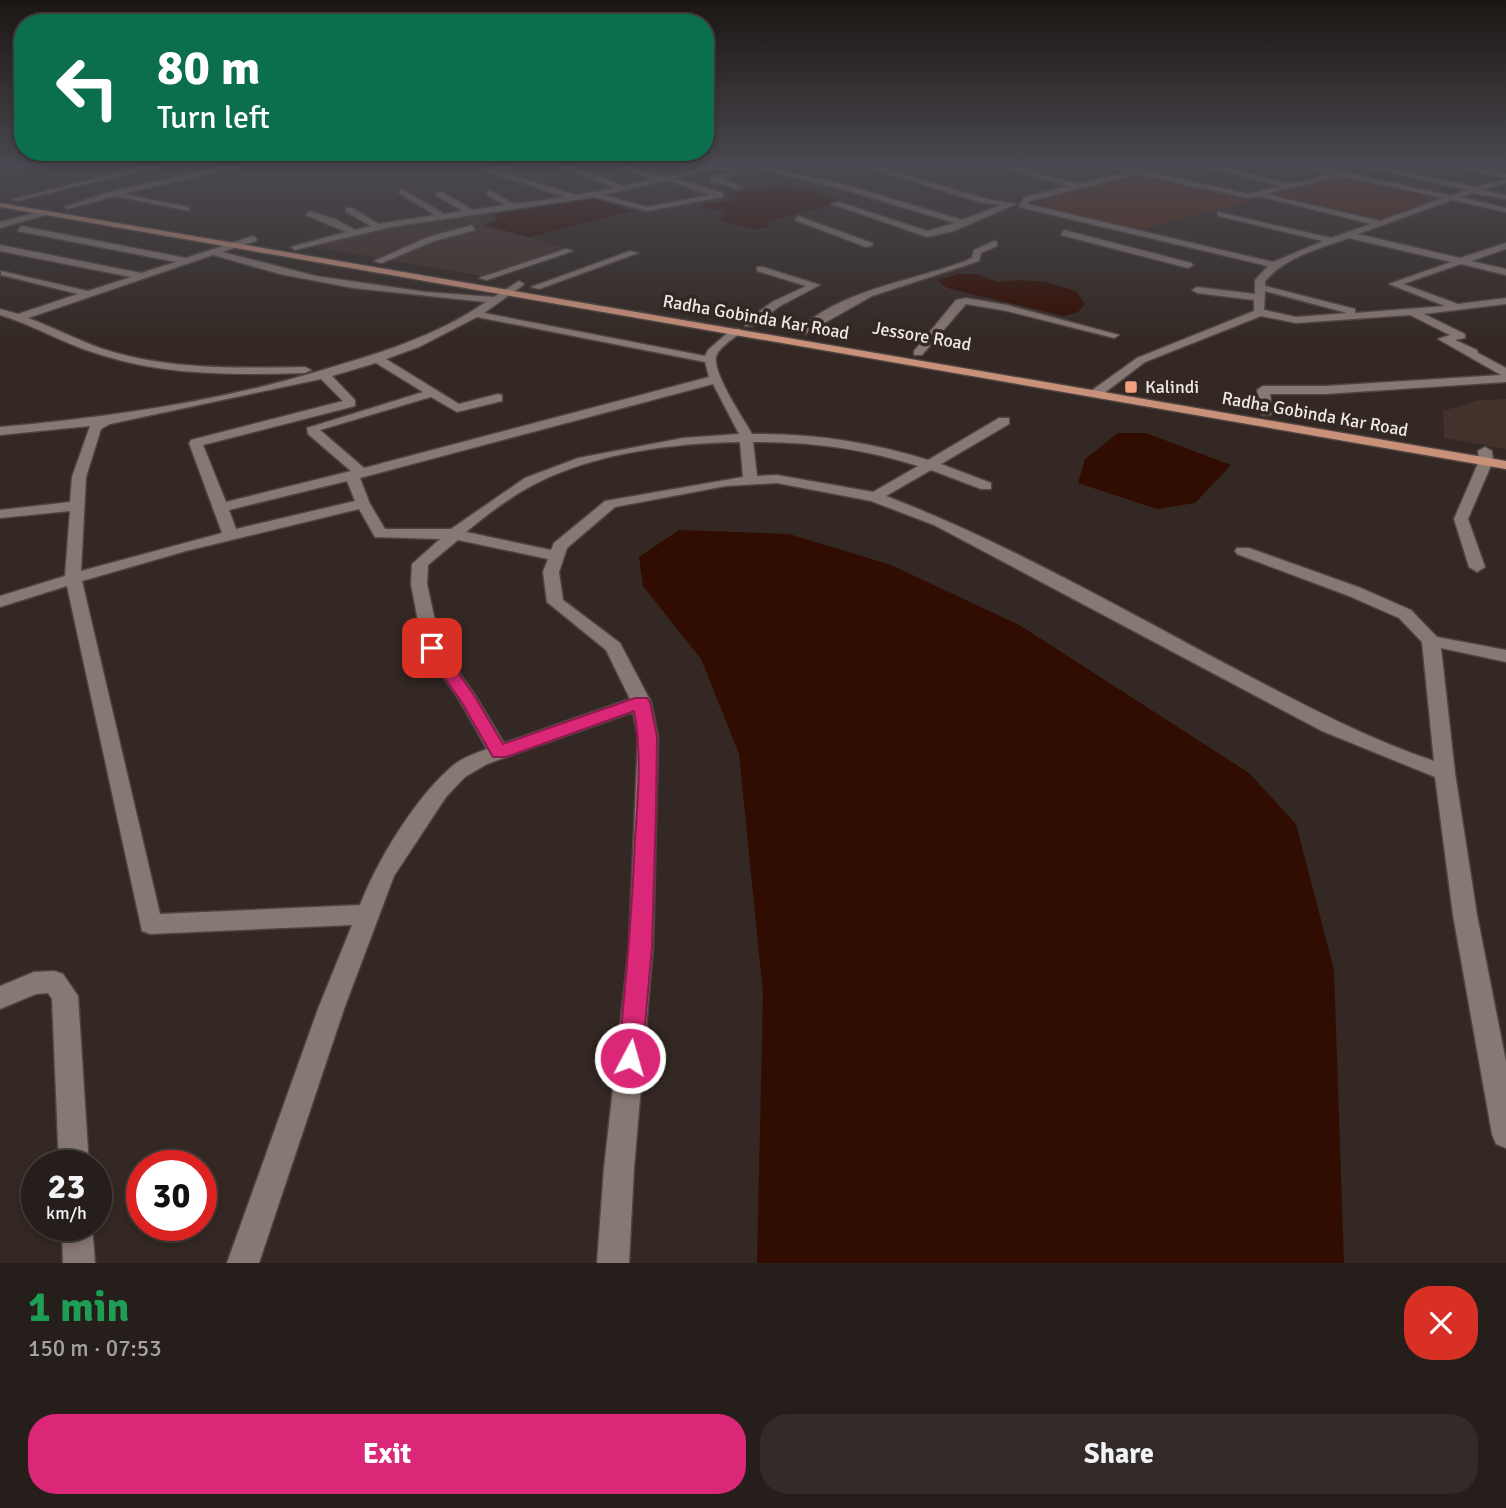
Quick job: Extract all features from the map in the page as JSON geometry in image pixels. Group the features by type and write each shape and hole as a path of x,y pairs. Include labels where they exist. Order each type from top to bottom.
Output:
{"main road":[{"name":"Radha Gobinda Kar Road","path":"126,224 233,246 1095,394 1485,456 1506,465"},
{"name":"Jessore Road","path":"166,224 484,278 508,292 536,287 1266,412 1485,456 1506,455"}],"street":[{"path":"337,224 352,232"},
{"path":"372,224 377,227"},
{"path":"295,247 397,224"},
{"path":"814,224 869,245"},
{"path":"893,224 927,234 951,229 960,224"},
{"path":"1090,224 1065,233 1188,265"},
{"path":"1097,224 1274,265"},
{"path":"1262,224 1332,241"},
{"path":"1259,313 1260,280 1274,265 1382,224"},
{"path":"0,225 187,261"},
{"path":"831,230 854,225"},
{"path":"379,261 431,239 472,228"},
{"path":"0,236 21,229"},
{"path":"1348,235 1506,272"},
{"path":"0,323 253,239"},
{"path":"1139,253 1168,240"},
{"path":"801,332 847,304 892,285 961,266 976,259 977,252 994,244"},
{"path":"1457,307 1394,284 1506,246"},
{"path":"0,248 141,276"},
{"path":"484,278 569,251"},
{"path":"212,252 286,270 397,291 508,292"},
{"path":"536,287 633,253"},
{"path":"749,324 776,304 815,285 760,269"},
{"path":"4,273 90,294"},
{"path":"1197,290 1259,292 1368,315"},
{"path":"0,431 106,421 323,374 378,359 457,325 508,292"},
{"path":"918,353 960,302 966,301 1007,308 1114,335"},
{"path":"1095,394 1141,360 1259,313 1296,320 1412,312 1506,301"},
{"path":"0,312 20,317 100,351 155,364 195,369 273,372 340,369"},
{"path":"1412,312 1461,336 1443,339 1472,352 1471,354 1506,375"},
{"path":"475,314 710,360"},
{"path":"736,331 712,352 710,360 716,379 746,435 750,481"},
{"path":"378,359 457,408 498,398"},
{"path":"231,535 196,443 351,403 323,374"},
{"path":"1266,412 1264,390 1325,390 1506,375"},
{"path":"220,508 464,448 716,379"},
{"path":"432,393 313,428 356,474 363,504 380,534 453,534 556,556"},
{"path":"106,421 96,427 91,436 79,477 75,506 73,576 150,924 368,914"},
{"path":"875,497 1004,421"},
{"path":"499,752 468,699 432,648 419,584 420,564 453,534 531,481 567,466 677,442 746,435 810,438 932,464 985,486"},
{"path":"1477,567 1461,519 1485,456"},
{"path":"612,1263 641,947 648,737 641,702 614,647 555,602 551,572 559,546 610,504 669,491 778,479 875,497 939,522 997,551 1329,726 1409,761 1445,773"},
{"path":"0,601 73,576 363,504"},
{"path":"0,514 75,506"},
{"path":"1243,551 1355,592 1405,614 1431,641 1506,656"},
{"path":"1431,641 1445,773 1465,915 1506,1134"},
{"path":"243,1263 331,1009 384,873 439,792 458,772 499,752 641,702"},
{"path":"0,998 34,983 54,982 65,996 73,1150"},
{"path":"78,1241 79,1263"}],"shaded area":[{"path":"402,224 487,224 483,226 567,248 482,276 309,246 379,227"},
{"path":"488,224 581,224 530,237 485,225"},
{"path":"734,224 768,224 769,227 753,229"},
{"path":"1108,224 1163,224 1136,231"},
{"path":"959,274 976,274 999,282 1047,282 1076,291 1085,304 1078,312 1064,316 947,288 937,280"},
{"path":"1506,399 1506,449 1444,438 1443,411 1479,400"},
{"path":"1118,433 1146,433 1231,465 1195,503 1157,509 1078,483 1085,459"},
{"path":"679,530 789,534 891,565 1021,626 1249,773 1296,824 1334,970 1344,1263 757,1263 763,993 739,754 701,659 643,586 639,557"}],"place":[{"name":"Kalindi","path":"1131,387"}],"route":[{"path":"432,648 468,699 499,752 641,702 648,737 647,809 641,947 630,1058"}]}
